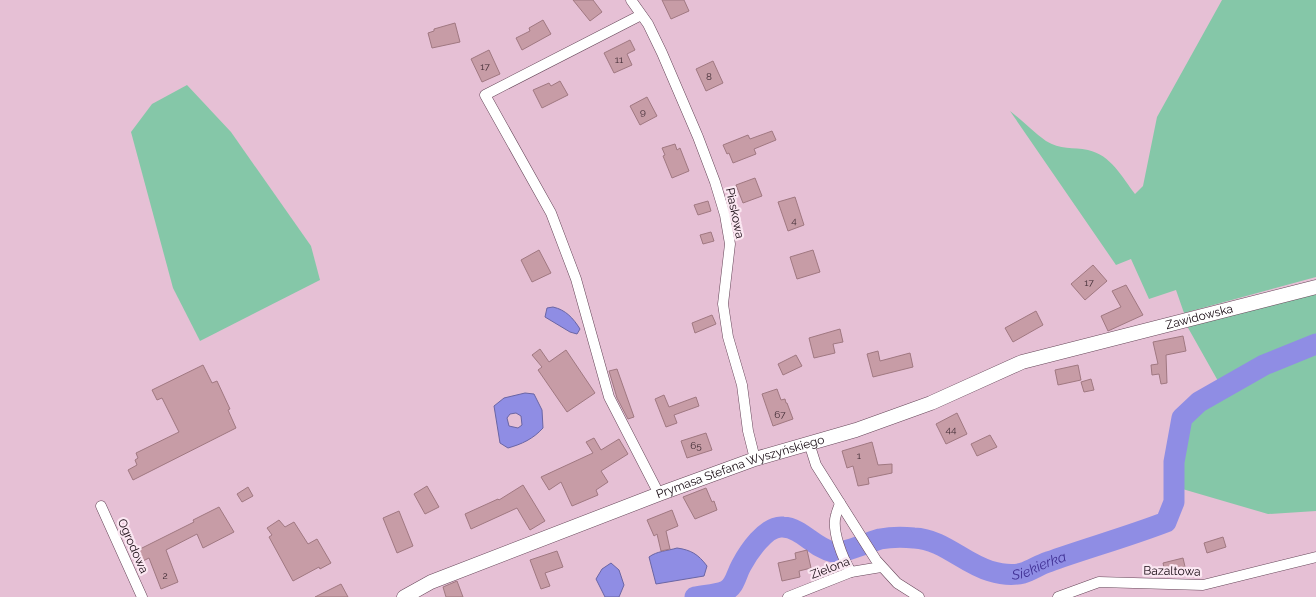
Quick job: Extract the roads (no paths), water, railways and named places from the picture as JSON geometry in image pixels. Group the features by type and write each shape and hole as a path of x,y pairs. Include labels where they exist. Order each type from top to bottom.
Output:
{"main road":[{"name":"Zawidowska","path":"1081,346 1316,287"},
{"name":"Prymasa Stefana Wyszyńskiego","path":"404,597 431,582 659,494 755,459 856,430 933,402 1022,362 1081,346"}],"street":[{"name":"Piaskowa","path":"631,0 662,53 715,182 725,215 730,244 723,304 728,337 742,385 748,431 755,459"},
{"path":"641,15 485,95 551,213 576,279 609,397 659,494"},
{"path":"809,444 816,465 878,563 896,582 918,597"},
{"path":"840,504 835,515 835,523 844,559 851,572"},
{"name":"Ogrodowa","path":"101,506 142,597"},
{"name":"Bazaltowa","path":"1058,597 1099,582 1203,585 1316,557"},
{"name":"Zielona","path":"788,597 878,563"}],"waterway":[{"name":"Siekierka","path":"695,597 718,593 728,589 733,584 741,566 758,541 770,530 783,527 790,528 820,547 833,552 849,550 884,538 906,537 924,539 934,542 980,567 1002,574 1019,574 1048,562 1166,522 1174,502 1174,462 1182,418 1199,402 1264,365 1316,344"}]}
